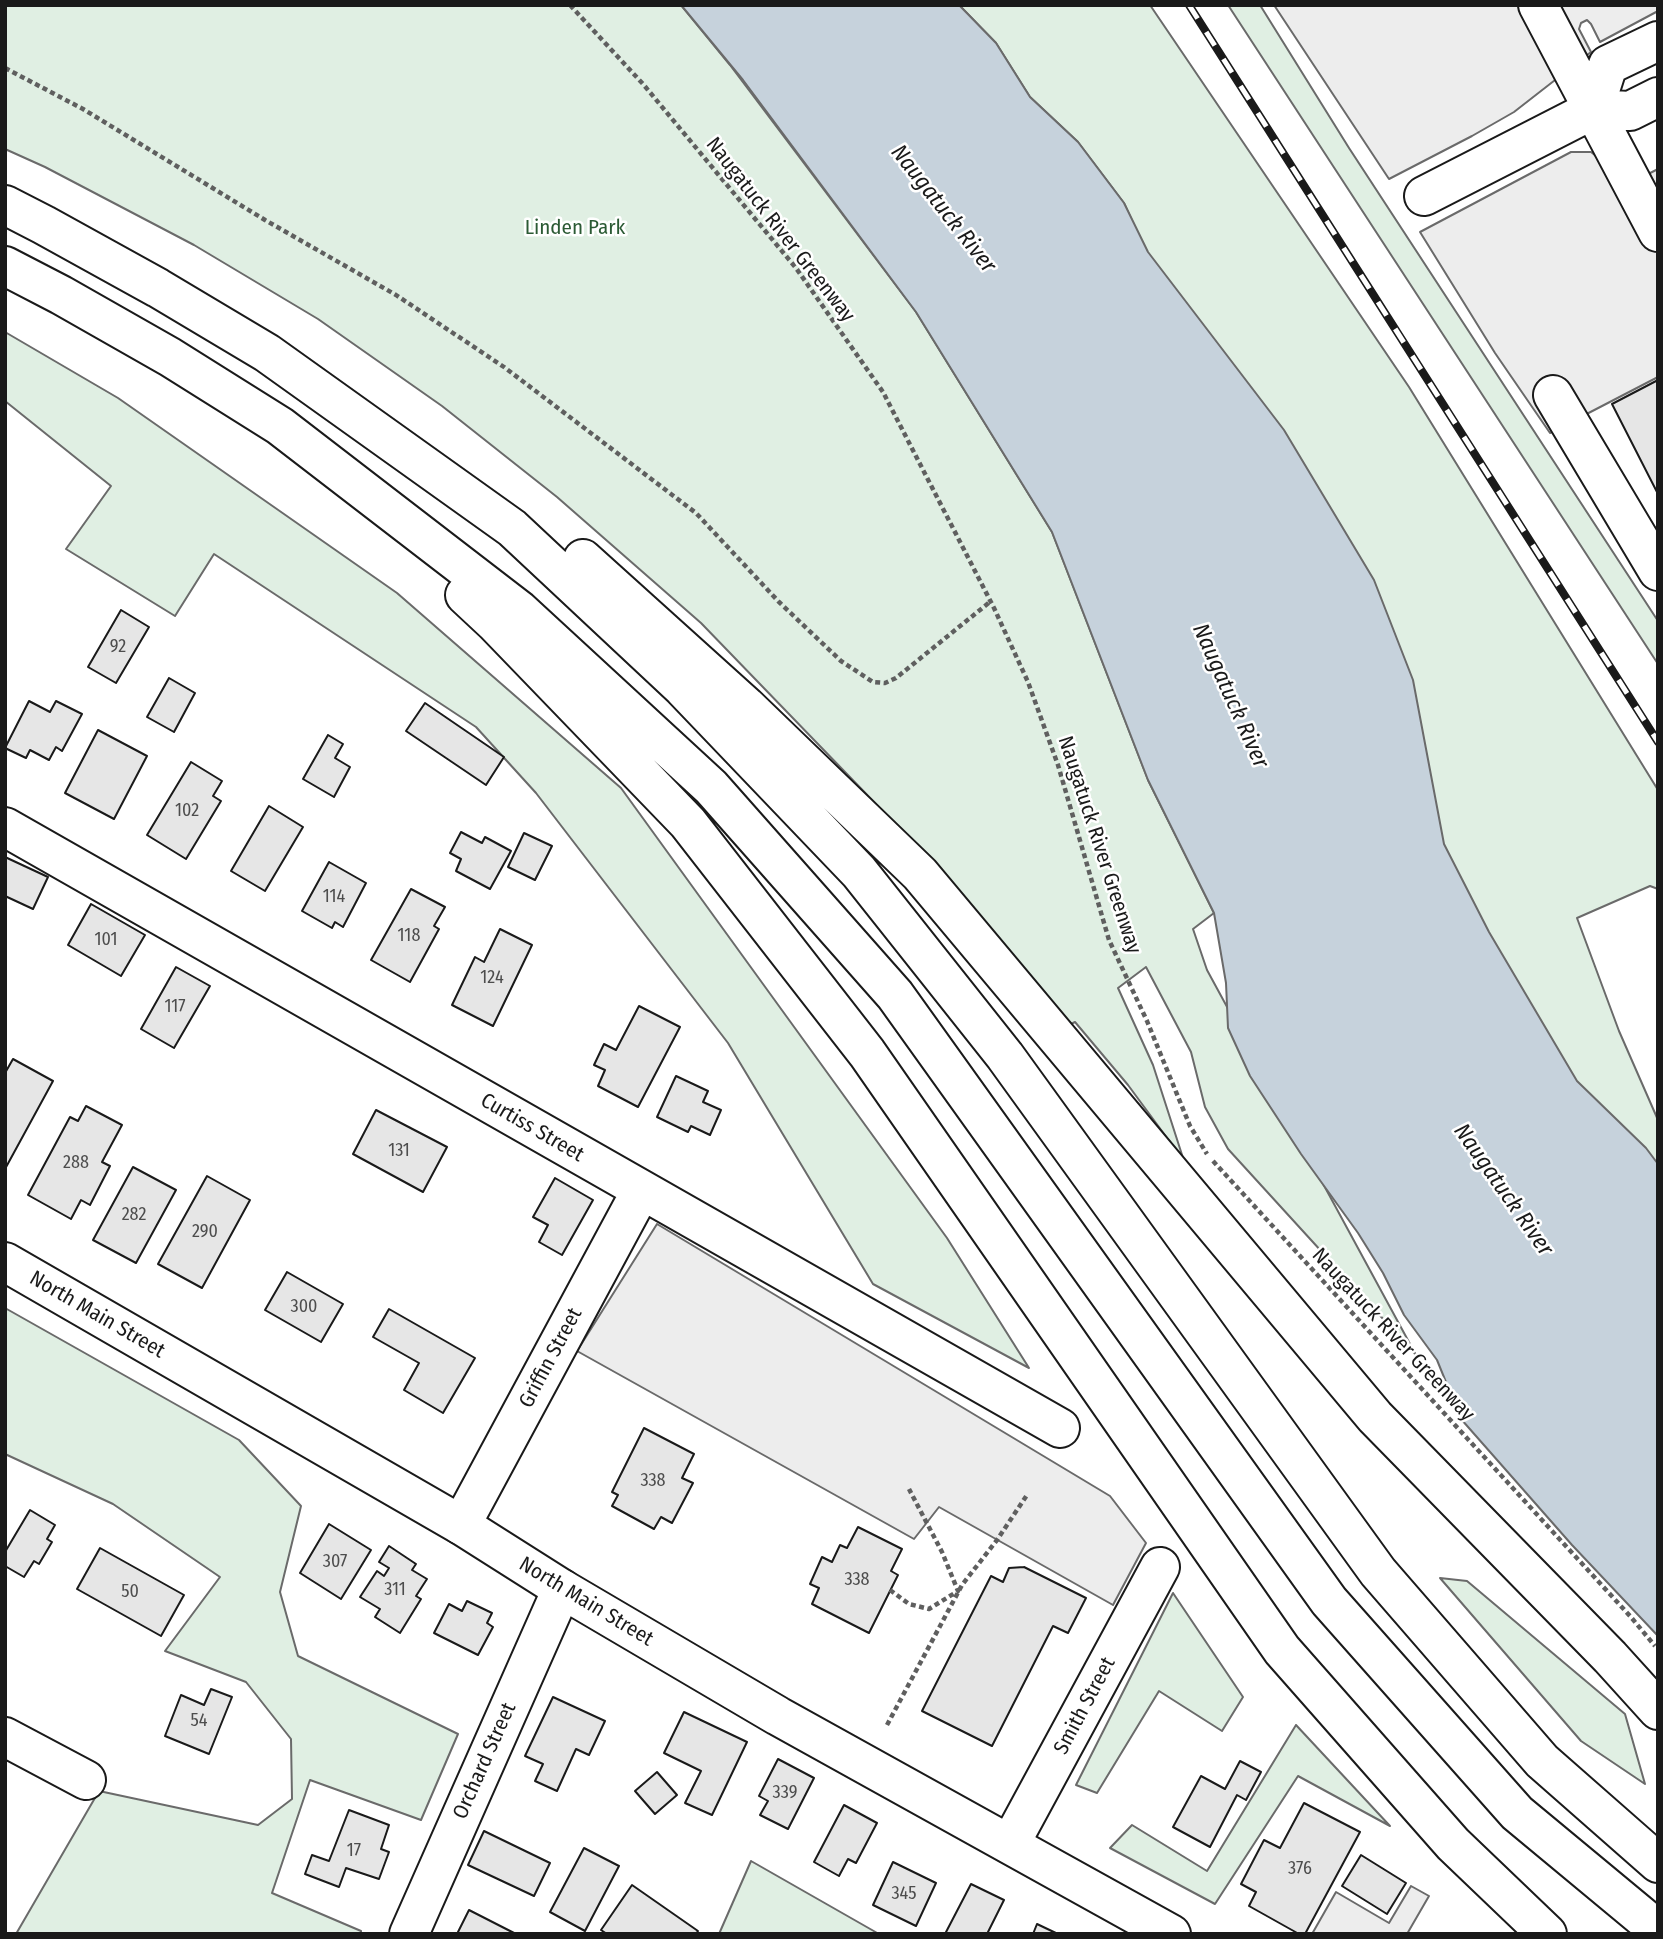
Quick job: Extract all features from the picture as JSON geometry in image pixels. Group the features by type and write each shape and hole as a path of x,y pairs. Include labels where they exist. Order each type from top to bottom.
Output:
{"main road":[{"path":"1538,5 1658,232"},
{"path":"1594,109 1608,65 1658,41"},
{"path":"1424,196 1594,109 1630,111 1658,97"},
{"path":"5,205 147,282 478,484 581,557 746,706 910,865 1375,1418 1610,1657 1658,1710"},
{"path":"5,267 61,295 170,357 280,426 519,610 711,787 895,995 1329,1601 1517,1812 1658,1930"},
{"path":"267,353 512,528 683,688 859,872 1005,1056 1378,1572 1542,1762 1658,1863"},
{"path":"1553,395 1658,571"},
{"path":"280,426 495,623 688,823 867,1053 1282,1650 1453,1844 1547,1934"},
{"name":"Curtiss Street","path":"5,827 1060,1428"},
{"name":"Griffin Street","path":"461,1525 641,1191"},
{"name":"North Main Street","path":"5,1262 461,1525 562,1589 778,1716 1171,1934"},
{"name":"Smith Street","path":"1010,1844 1160,1567"},
{"name":"Orchard Street","path":"409,1934 562,1589"},
{"path":"5,1737 86,1780"}],"path":[{"name":"Naugatuck River Greenway","path":"570,5 643,83 796,268 883,392 991,601 1028,682 1058,765 1109,940 1147,1021 1190,1126 1205,1152 1630,1616 1658,1650"},
{"path":"5,68 83,109 265,220 396,295 504,367 696,513 779,602 841,661 873,682 885,683 896,678 991,601"},
{"path":"909,1489 942,1552 958,1591"},
{"path":"887,1725 958,1591 1027,1495"},
{"path":"890,1590 909,1604 929,1608 958,1591"}],"green space":[{"name":"Linden Park","path":"5,5 681,5 730,65 916,312 1052,532 1148,780 1214,913 1193,929 1207,970 1416,1355 1228,1149 1205,1107 1191,1052 1146,967 1118,988 1153,1065 1184,1161 1128,1085 1075,1022 1071,1024 932,862 701,623 557,497 442,406 318,319 194,245 5,149"},
{"path":"959,5 1150,5 1409,387 1658,790 1658,889 1650,886 1577,918 1619,1031 1658,1120 1658,1193 1430,885 1124,203 1078,142 1030,97 996,43"},
{"path":"1228,5 1260,5 1349,148 1658,621 1658,664"},
{"path":"5,332 118,398 397,593 621,788 947,1238 1029,1368 873,1284 728,1043 536,793 476,727 214,554 175,616 66,549 111,486 5,401"},
{"path":"5,1308 239,1440 301,1506 280,1592 298,1656 458,1734 421,1820 310,1780 272,1893 361,1931 361,1934 16,1934 99,1791 258,1825 292,1799 291,1739 246,1682 165,1651 220,1577 113,1504 5,1454"},
{"path":"1440,1578 1467,1581 1625,1714 1645,1784 1581,1741"},
{"path":"1173,1593 1243,1697 1222,1731 1159,1691 1097,1793 1076,1785"},
{"path":"1296,1725 1390,1826 1298,1776 1215,1904 1110,1848 1132,1825 1207,1871"},
{"path":"751,1861 879,1934 719,1934"}],"shaded area":[{"path":"1274,5 1658,5 1658,11 1600,42 1587,20 1581,23 1579,29 1591,52 1514,112 1389,179"},
{"path":"1571,152 1591,152 1601,160 1617,190 1658,169 1658,377 1550,433 1495,353 1420,232"},
{"path":"657,1224 1110,1496 1146,1543 1113,1605 939,1507 914,1539 577,1351"},
{"path":"1411,1886 1429,1896 1407,1934 1312,1934 1336,1892 1389,1923"}],"water":[{"name":"Naugatuck River","path":"681,5 959,5 996,43 1030,97 1078,142 1124,203 1148,252 1284,430 1374,580 1413,680 1444,844 1489,932 1577,1081 1646,1148 1658,1164 1658,1636 1572,1545 1461,1419 1437,1360 1404,1315 1383,1273 1358,1233 1301,1154 1250,1076 1228,1028 1226,983 1214,913 1148,780 1052,532 916,312 743,80"}],"building":[{"path":"1658,380 1658,494 1612,404"},
{"path":"121,610 149,627 116,683 88,667"},
{"path":"169,678 195,693 174,732 147,717"},
{"path":"29,701 50,712 56,701 82,714 62,751 56,747 49,760 30,750 26,758 5,748"},
{"path":"425,703 504,757 486,785 406,731"},
{"path":"98,730 147,756 114,819 65,793"},
{"path":"328,735 343,744 335,758 350,767 334,797 303,779"},
{"path":"191,762 222,781 213,796 221,801 186,859 147,835"},
{"path":"269,806 303,827 265,891 231,871"},
{"path":"461,832 482,843 485,837 511,851 490,889 456,871 461,859 450,853"},
{"path":"524,833 552,846 535,880 508,867"},
{"path":"5,857 48,877 33,909 5,896"},
{"path":"329,862 366,883 343,927 335,922 332,928 302,911"},
{"path":"411,889 445,907 434,926 439,929 410,982 371,960"},
{"path":"91,904 145,935 121,976 68,945"},
{"path":"500,929 532,945 493,1026 452,1005 475,957 484,962"},
{"path":"176,967 210,986 174,1048 141,1029"},
{"path":"639,1006 680,1027 638,1107 598,1086 605,1070 594,1065 604,1044 616,1050"},
{"path":"13,1059 53,1081 5,1169 5,1073"},
{"path":"676,1076 708,1091 703,1102 721,1110 710,1135 691,1126 688,1132 657,1117"},
{"path":"86,1106 122,1125 102,1162 110,1166 90,1205 81,1200 71,1219 28,1195 70,1117 78,1121"},
{"path":"376,1110 447,1147 423,1192 353,1154"},
{"path":"133,1167 176,1190 136,1263 93,1240"},
{"path":"207,1176 250,1200 202,1288 158,1264"},
{"path":"555,1178 593,1200 562,1255 539,1242 548,1225 533,1217"},
{"path":"287,1272 343,1304 321,1342 265,1310"},
{"path":"389,1309 475,1358 443,1413 404,1390 419,1363 373,1337"},
{"path":"644,1428 694,1454 682,1478 693,1483 672,1523 661,1517 654,1529 612,1506 618,1495 612,1492"},
{"path":"30,1510 55,1525 47,1539 52,1542 39,1564 34,1561 24,1577 5,1566 5,1552"},
{"path":"329,1524 371,1550 341,1599 300,1573"},
{"path":"858,1527 902,1549 891,1571 898,1575 869,1633 812,1604 819,1588 810,1584 822,1557 832,1562 840,1545 847,1548"},
{"path":"389,1546 416,1564 412,1570 427,1579 416,1596 421,1599 400,1633 375,1617 380,1609 360,1597 377,1571 384,1576 389,1568 379,1562"},
{"path":"100,1548 184,1595 161,1636 77,1589"},
{"path":"1024,1567 1086,1598 1068,1633 1053,1626 992,1746 922,1711 991,1576 1003,1582 1009,1568"},
{"path":"467,1601 492,1613 487,1623 493,1627 478,1655 434,1633 449,1604 462,1611"},
{"path":"211,1689 232,1697 209,1754 165,1736 181,1695 204,1705"},
{"path":"553,1697 605,1721 589,1755 576,1749 557,1791 535,1781 543,1764 525,1756"},
{"path":"684,1712 747,1742 712,1815 685,1803 701,1771 664,1753"},
{"path":"778,1759 814,1778 788,1829 760,1815 768,1801 759,1796"},
{"path":"1240,1761 1261,1772 1246,1800 1237,1795 1210,1847 1173,1827 1201,1776 1225,1789"},
{"path":"657,1772 677,1795 655,1814 635,1791"},
{"path":"1304,1803 1360,1832 1305,1934 1299,1934 1249,1906 1256,1892 1241,1884 1264,1840 1280,1848"},
{"path":"844,1805 877,1823 856,1863 848,1859 839,1876 814,1862"},
{"path":"349,1810 389,1825 381,1849 389,1852 379,1879 346,1868 339,1887 305,1874 312,1855 329,1861"},
{"path":"484,1831 550,1863 534,1896 468,1865"},
{"path":"584,1848 619,1866 585,1931 550,1912"},
{"path":"1361,1855 1406,1883 1387,1914 1342,1886"},
{"path":"893,1862 936,1883 916,1926 873,1905"},
{"path":"971,1884 1004,1900 987,1934 945,1934"},
{"path":"632,1885 698,1931 696,1934 607,1934 601,1930"},
{"path":"469,1910 516,1934 457,1934"},
{"path":"1037,1924 1058,1934 1033,1934"}],"railway":[{"path":"1189,5 1658,742"}]}
